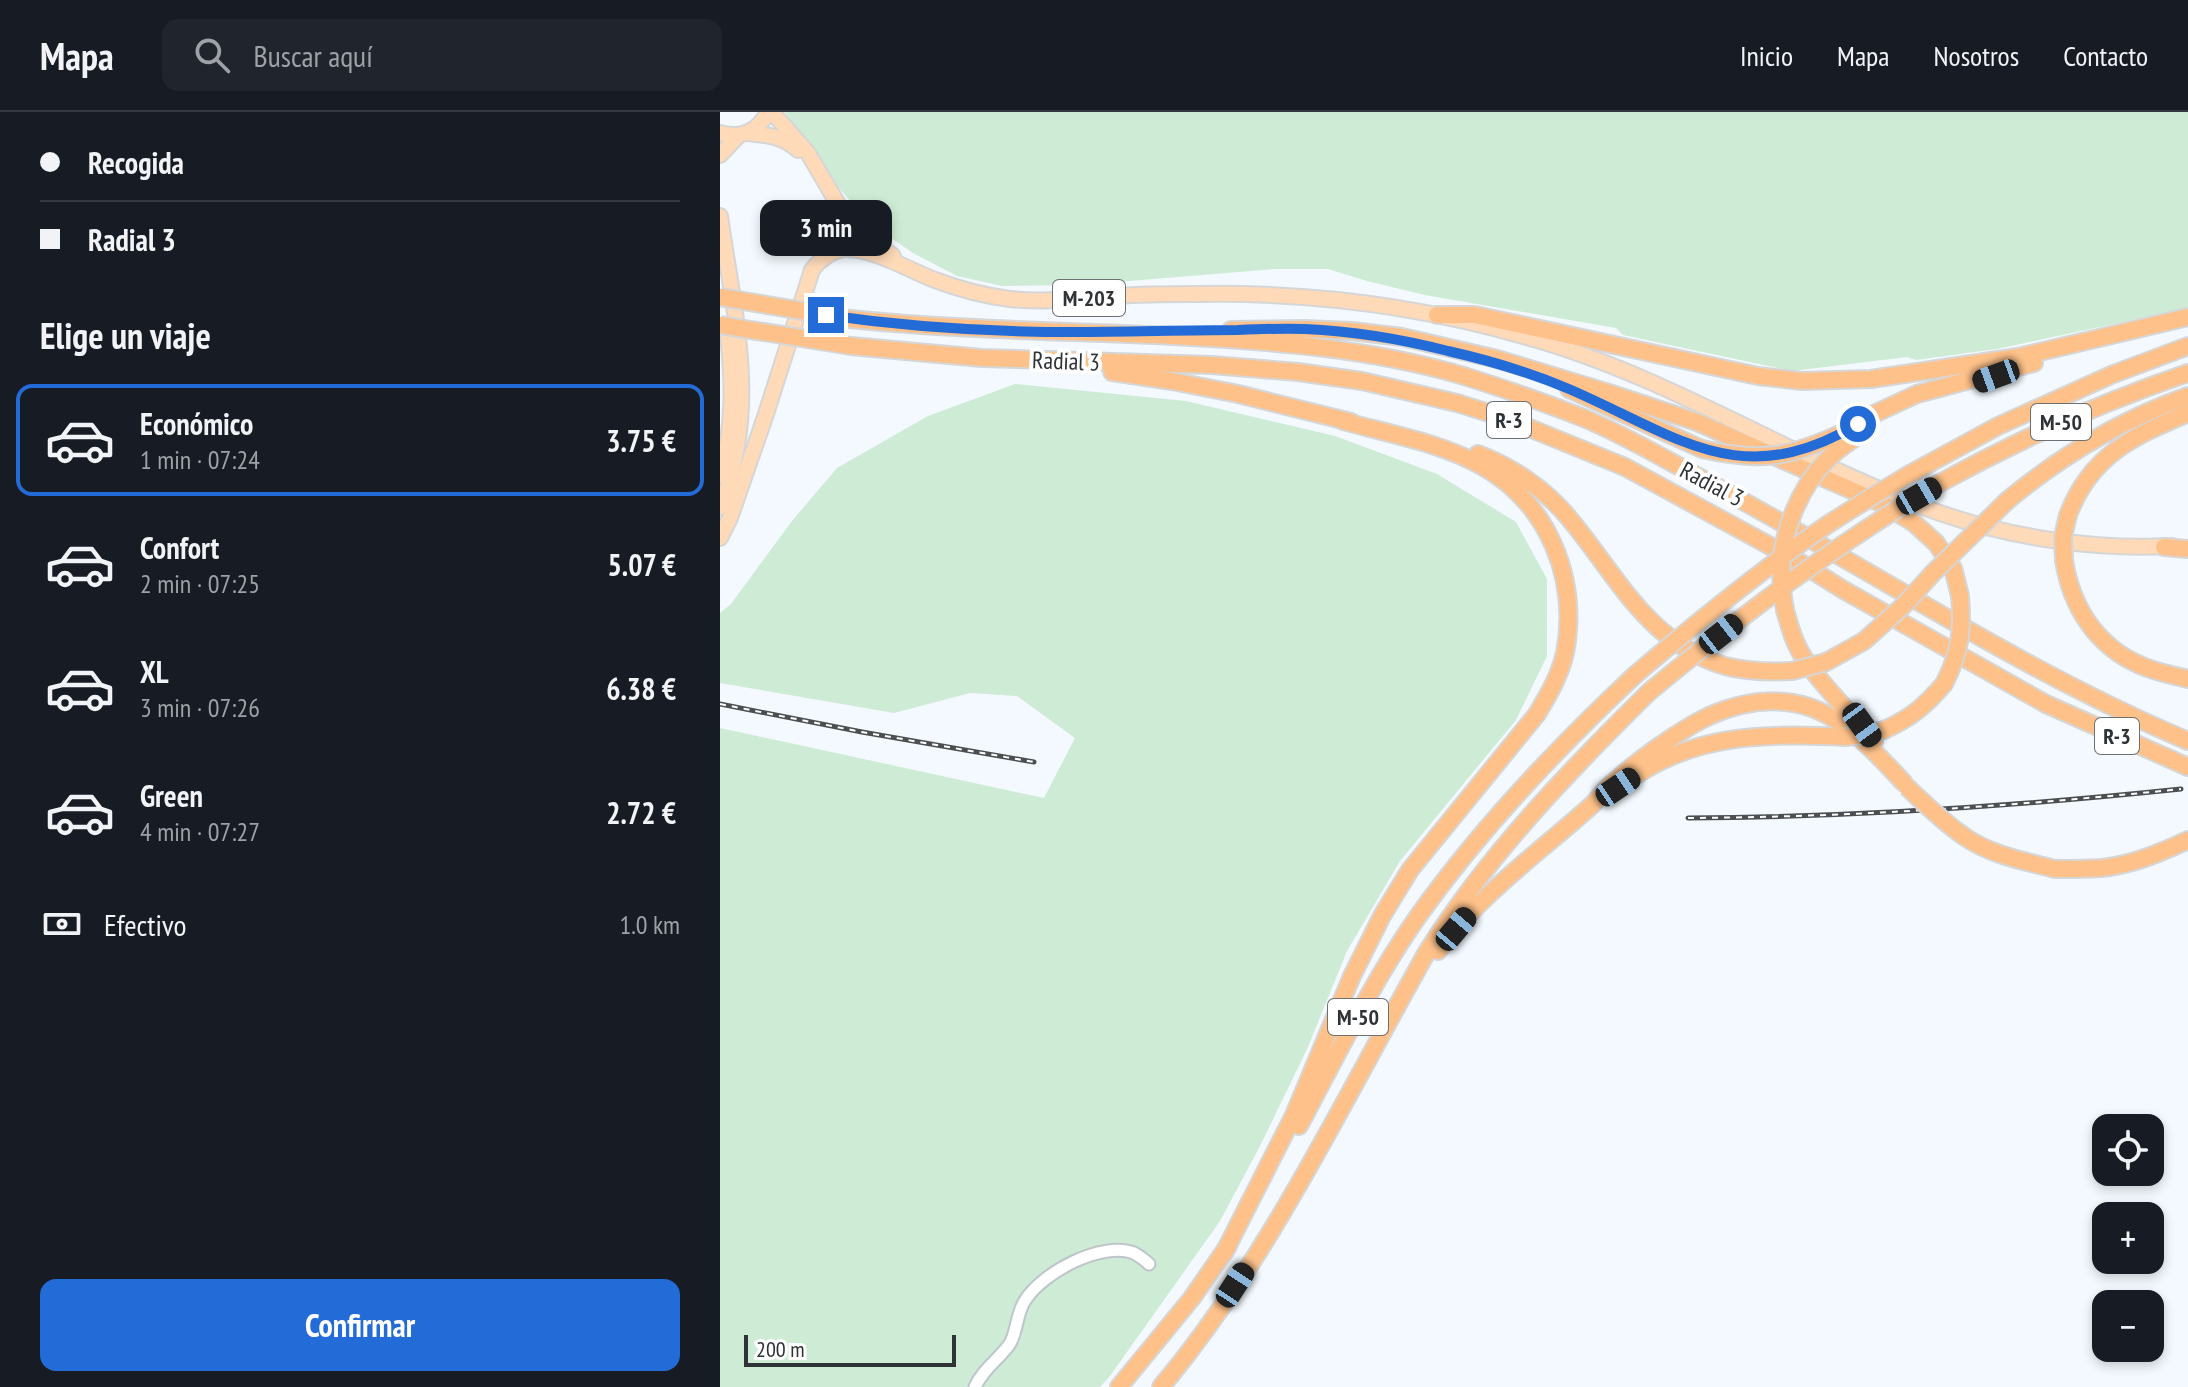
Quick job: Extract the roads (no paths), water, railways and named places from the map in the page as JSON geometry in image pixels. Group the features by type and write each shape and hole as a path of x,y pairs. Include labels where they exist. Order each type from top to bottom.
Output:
{"highway":[{"name":"Radial 3","path":"720,297 850,319 916,326 1295,343 1418,364 1514,392 1586,419 1638,443 1819,542 2059,681 2188,741"},
{"path":"1437,315 1475,315 1758,376 1802,381 1871,379 2018,357 2188,319"},
{"path":"1304,329 1402,340 1496,364 1568,389 1702,449 1736,457 1764,457 1792,453 1849,435 2020,367 2188,319"},
{"name":"Radial 3","path":"720,325 908,353 1043,361 1212,365 1298,372 1413,392 1505,418 1625,467 1796,560 2046,704 2188,767"},
{"path":"1073,332 1304,329 1376,333 1449,347 1697,422 1883,504 1914,523 1936,543 1953,568 1962,622 1959,648 1944,684 1925,706 1903,722 1864,735 1785,734 1708,744 1647,768 1593,803"},
{"name":"M-50","path":"1119,1387 1192,1298 1224,1253 1289,1145 1385,968 1419,915 1485,830 1584,722 1696,623 1825,526 1908,475 1998,426 2111,375 2188,346"},
{"path":"908,353 988,364 1115,372 1172,381 1238,394 1440,447 1482,466 1509,483 1523,496 1556,548 1568,600 1565,653 1553,689 1537,714 1410,870 1382,916 1352,976 1294,1115 1224,1253"},
{"name":"M-50","path":"1161,1387 1221,1308 1278,1218 1445,923 1505,844 1649,692 1765,598 1849,539 1940,483 2002,449 2074,417 2188,373"},
{"path":"1343,421 1428,437 1505,466 1546,495 1567,516 1633,603 1664,633 1683,647 1726,666 1759,672 1792,671 1826,662 1864,641 1903,606 1969,537 2034,479 2096,437 2188,396"},
{"path":"2188,413 2148,430 2110,453 2089,475 2073,501 2063,537 2071,594 2088,624 2126,657 2153,670 2188,679"},
{"path":"1849,435 1808,483 1793,515 1784,545 1781,572 1785,610 1805,660 1862,725 1905,785"},
{"path":"2164,547 2188,547"},
{"path":"2126,657 2160,668 2188,672"},
{"path":"1403,995 1467,916 1613,782 1670,739 1709,716 1742,703 1765,701 1797,704 1828,715 1869,746 1905,785 1966,838 2011,858 2055,869 2100,868 2148,858 2188,840"}],"main road":[{"name":"M-203","path":"743,134 760,125 770,112 808,153 845,216 861,232 912,270 981,294 1011,299 1066,300 1121,295 1270,294 1437,315 1529,337 1613,366 1888,493 1944,514 2046,539 2164,547"},
{"name":"M-203","path":"720,133 774,136 795,147 828,189"},
{"path":"720,155 743,134"},
{"path":"720,216 743,379 740,435 733,470 720,507"},
{"path":"720,538 730,518 816,264 829,254 845,249 874,255 912,270"},
{"path":"720,283 733,381 729,432 720,475"}],"street":[{"path":"975,1387 981,1374 1012,1342 1025,1300 1041,1281 1083,1257 1106,1251 1133,1253 1149,1264"}],"railway":[{"path":"720,704 1034,762"},
{"path":"1688,818 1935,810 2181,789"}]}
